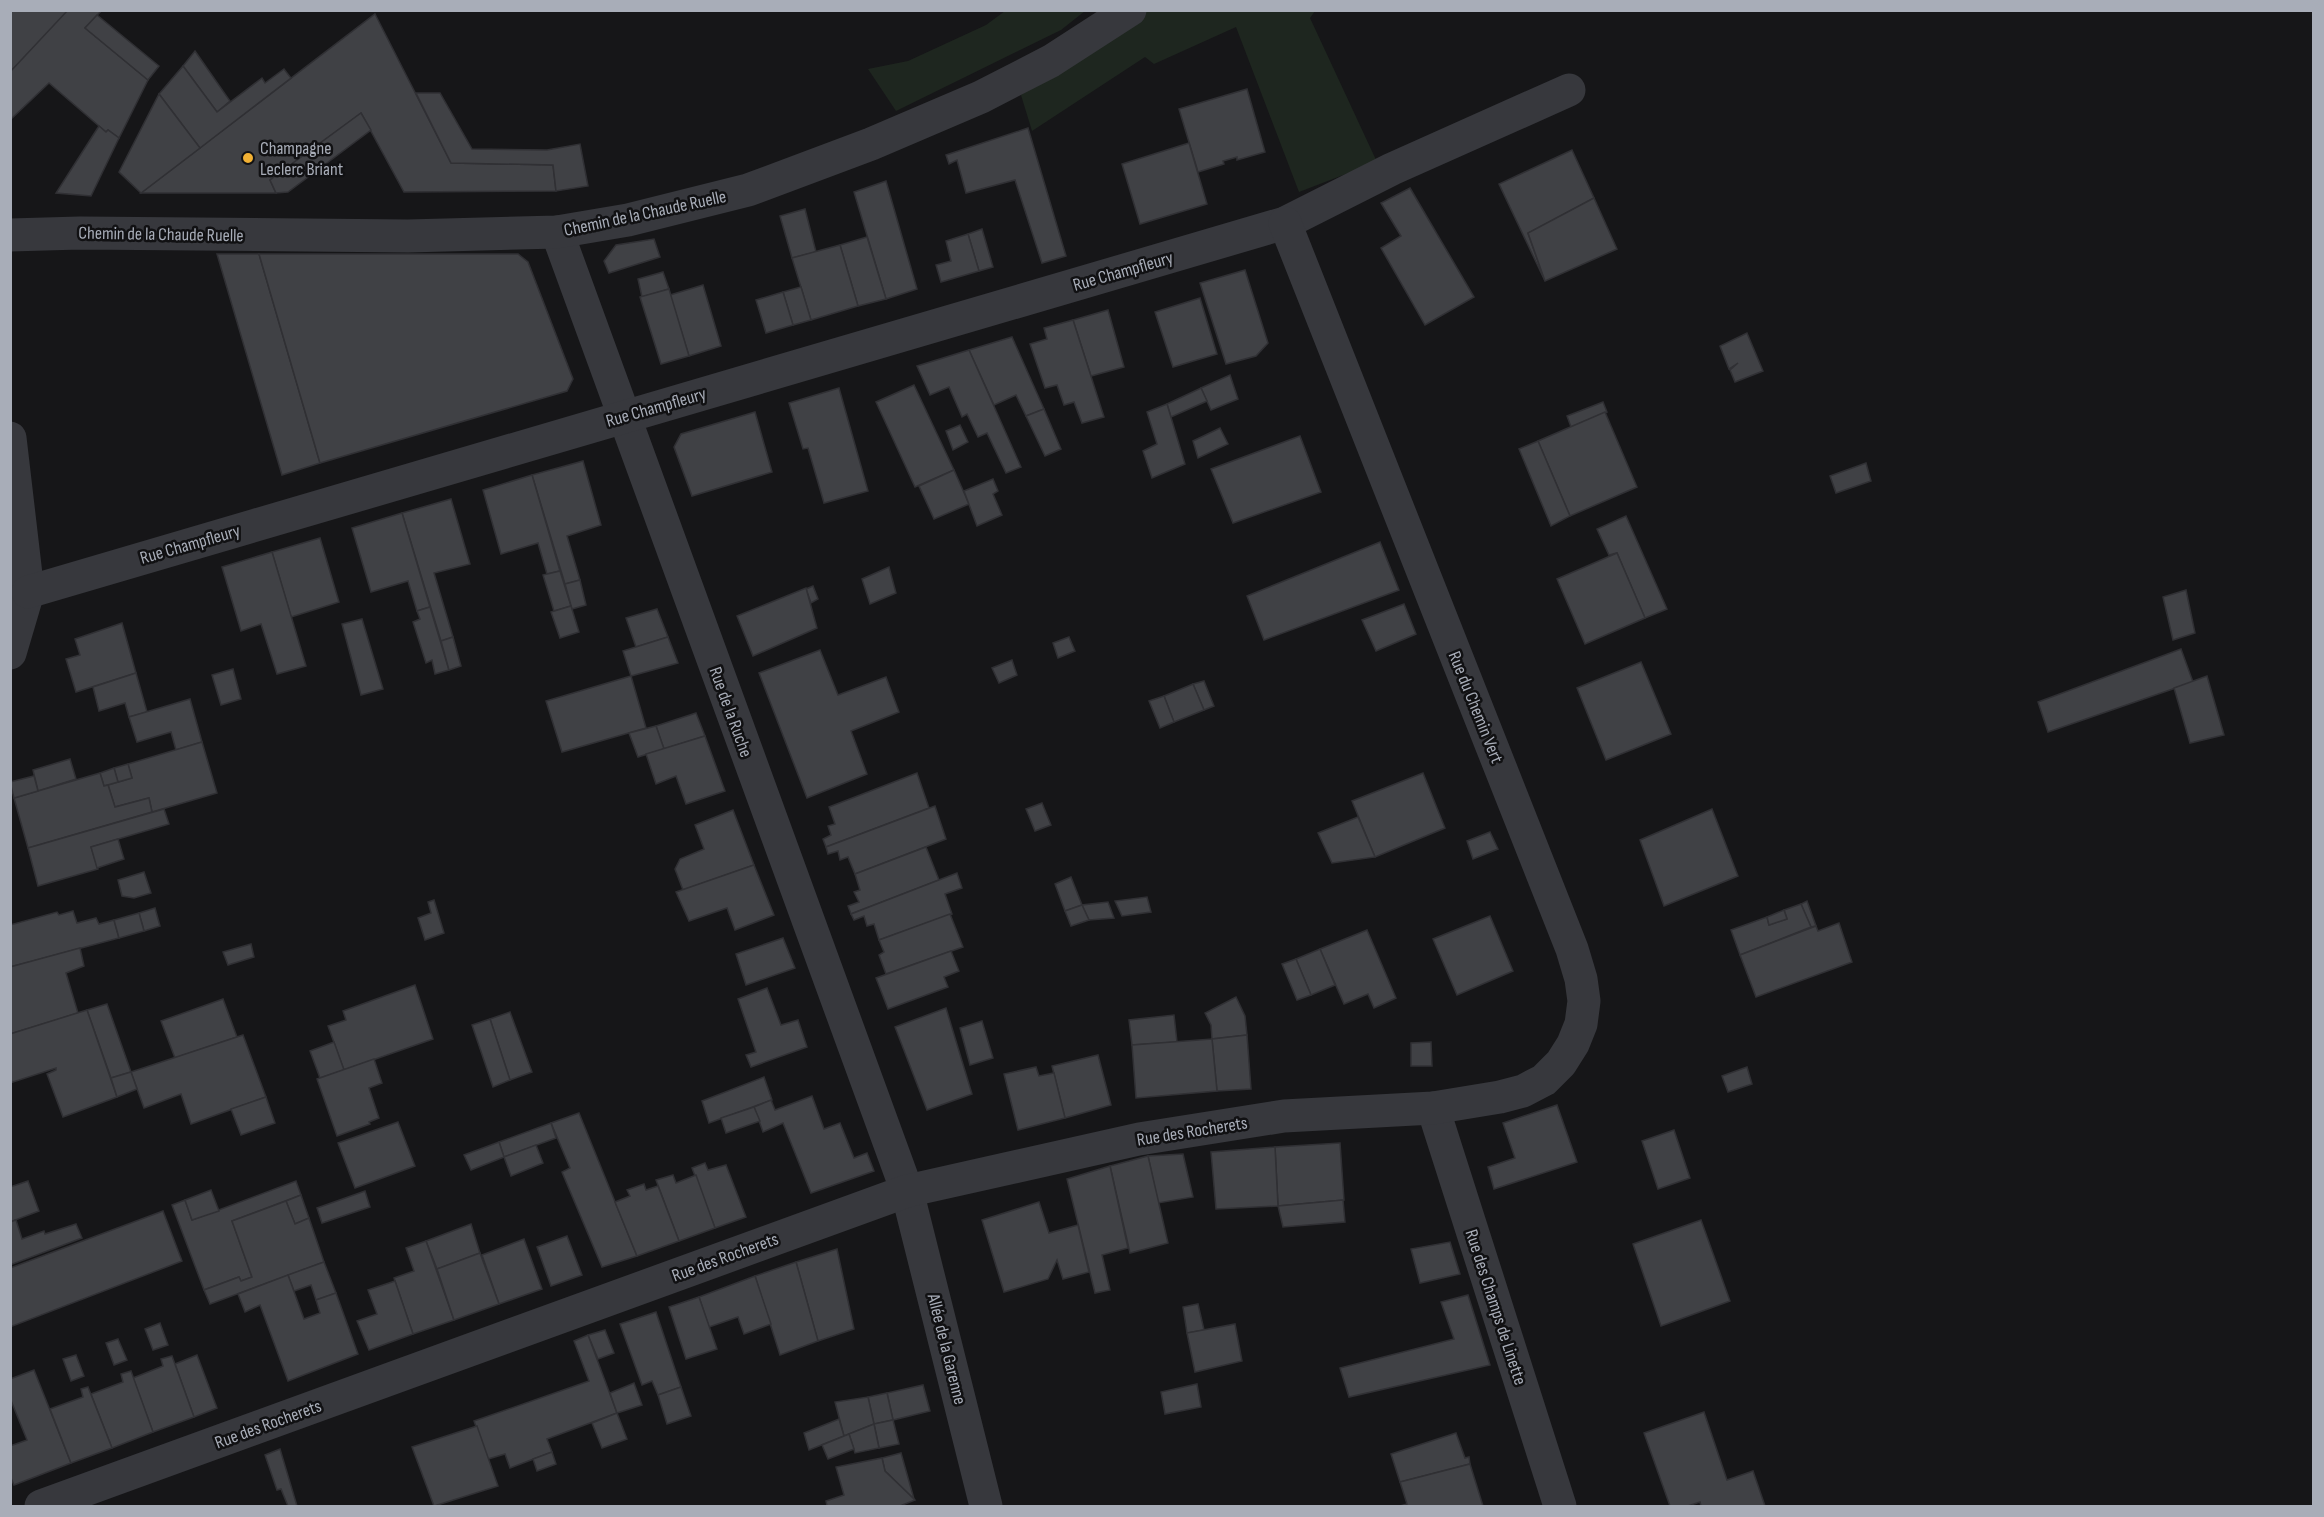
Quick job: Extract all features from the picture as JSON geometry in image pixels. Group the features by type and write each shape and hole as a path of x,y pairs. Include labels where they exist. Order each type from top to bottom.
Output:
{"street":[{"name":"Chemin de la Chaude Ruelle","path":"10,235 81,232 408,236 557,232 628,220 748,190 871,144 981,97 1051,61 1130,10"},
{"name":"Rue Champfleury","path":"28,592 1285,224 1392,169 1569,90"},
{"name":"Rue du Chemin Vert","path":"1285,224 1563,927 1581,979 1584,1001 1581,1024 1573,1044 1561,1063 1544,1080 1523,1091 1433,1108"},
{"name":"Rue de la Ruche","path":"557,232 907,1191"},
{"path":"10,438 28,592 10,653"},
{"name":"Rue des Rocherets","path":"41,1506 907,1191 1138,1139 1284,1116 1433,1108"},
{"name":"Rue des Champs de Linette","path":"1433,1108 1560,1506"},
{"name":"Allée de la Garenne","path":"907,1191 986,1506"}],"shaded area":[{"path":"1005,11 1085,11 1061,30 896,111 868,69 908,61 986,25"},
{"path":"1145,11 1315,11 1310,18 1377,162 1299,192 1236,27 1154,64 1145,57 1032,131 1021,95"}],"building":[{"path":"13,10 69,11 10,72 10,13"},
{"path":"68,10 102,10 85,28 148,80 119,138 108,130 106,132 49,83 10,120 10,72"},
{"path":"375,14 451,163 553,165 556,191 404,192 361,113 270,180 276,193 141,193"},
{"path":"97,15 159,66 148,80 85,28"},
{"path":"195,51 230,101 217,112 183,66"},
{"path":"183,66 217,112 262,78 265,83 284,69 291,78 200,148 159,94"},
{"path":"1247,89 1265,152 1237,160 1237,157 1223,161 1224,164 1198,172 1179,109"},
{"path":"416,93 440,93 472,149 547,150 580,144 588,186 556,191 553,165 451,163"},
{"path":"159,94 200,148 141,193 119,172"},
{"path":"361,113 371,130 288,192 276,193 270,180"},
{"path":"99,126 119,138 91,196 56,193"},
{"path":"1028,128 1066,256 1042,263 1015,180 966,193 957,160 949,164 946,155"},
{"path":"1189,143 1207,204 1140,224 1122,164"},
{"path":"1572,150 1594,198 1528,233 1545,281 1499,184"},
{"path":"886,181 917,289 886,299 854,192"},
{"path":"1410,188 1474,297 1425,325 1381,248 1401,236 1381,203"},
{"path":"1594,198 1617,249 1545,281 1528,233"},
{"path":"805,209 816,252 792,258 780,216"},
{"path":"982,229 993,267 979,271 968,234"},
{"path":"968,234 979,271 941,282 936,265 951,261 946,241"},
{"path":"867,237 886,299 858,306 840,245"},
{"path":"654,239 660,257 609,273 604,261 616,245"},
{"path":"840,245 858,306 811,320 792,258"},
{"path":"217,254 259,254 320,463 282,475"},
{"path":"259,254 518,254 528,262 573,379 567,391 320,463"},
{"path":"1245,270 1268,343 1256,356 1226,364 1200,283"},
{"path":"663,272 669,289 642,297 638,279"},
{"path":"703,285 721,346 689,356 670,295"},
{"path":"801,287 811,320 793,325 783,292"},
{"path":"669,289 689,356 661,364 640,297"},
{"path":"783,292 793,325 766,333 756,300"},
{"path":"1200,298 1217,354 1173,367 1155,312"},
{"path":"1108,310 1124,367 1091,376 1073,320"},
{"path":"1073,320 1104,417 1082,423 1074,402 1064,405 1057,385 1045,388 1030,344 1047,339 1044,328"},
{"path":"1747,333 1763,371 1735,382 1730,370 1738,363 1729,369 1720,346"},
{"path":"1012,337 1044,409 1026,416 1016,395 994,405 969,350"},
{"path":"969,350 1021,467 1006,473 987,433 978,437 967,414 962,417 949,387 930,395 917,366"},
{"path":"1230,375 1238,399 1211,410 1201,388"},
{"path":"914,385 954,470 915,487 876,402"},
{"path":"839,388 868,491 824,503 808,448 803,449 789,403"},
{"path":"1201,388 1207,401 1171,417 1167,404"},
{"path":"1603,402 1607,412 1571,427 1567,416"},
{"path":"1167,404 1185,464 1152,478 1143,451 1157,444 1147,412"},
{"path":"1044,409 1061,449 1045,456 1026,416"},
{"path":"755,412 772,472 692,496 674,447 681,434"},
{"path":"1605,412 1637,487 1570,516 1538,441"},
{"path":"960,425 968,442 953,450 946,431"},
{"path":"1220,428 1228,444 1198,458 1193,441"},
{"path":"1300,436 1321,492 1233,523 1211,469"},
{"path":"1538,441 1570,516 1551,526 1519,449"},
{"path":"583,461 601,525 567,536 580,580 565,584 532,475"},
{"path":"1866,463 1871,481 1836,493 1830,476"},
{"path":"954,470 969,504 934,519 919,486"},
{"path":"532,475 560,571 547,574 538,543 501,554 483,490"},
{"path":"993,479 998,491 993,494 1002,515 977,526 964,491"},
{"path":"451,499 470,564 434,573 453,637 441,641 402,513"},
{"path":"402,513 430,607 417,611 408,581 371,592 352,528"},
{"path":"1626,516 1667,609 1645,618 1617,553 1609,555 1597,529"},
{"path":"320,538 339,602 291,617 272,552"},
{"path":"1380,542 1399,590 1264,640 1247,596"},
{"path":"272,552 306,666 277,674 261,624 241,631 222,567"},
{"path":"1617,553 1645,618 1585,644 1557,579"},
{"path":"889,567 896,593 870,604 862,579"},
{"path":"560,571 571,606 554,611 543,575"},
{"path":"580,580 586,605 572,609 565,584"},
{"path":"813,586 818,599 811,603 806,589"},
{"path":"806,588 817,628 753,656 737,616"},
{"path":"2186,590 2195,633 2173,640 2163,597"},
{"path":"1404,604 1416,634 1376,651 1362,620"},
{"path":"571,606 579,632 560,638 551,612"},
{"path":"430,607 449,670 435,674 432,660 426,663 413,622 420,619 417,611"},
{"path":"657,609 668,637 636,647 626,618"},
{"path":"362,619 383,689 361,695 342,624"},
{"path":"122,623 136,673 76,692 66,659 80,655 75,639"},
{"path":"453,637 461,666 449,670 441,641"},
{"path":"668,637 678,663 631,676 623,651"},
{"path":"1069,637 1075,651 1058,658 1053,643"},
{"path":"2181,649 2193,682 2048,732 2038,702"},
{"path":"820,650 838,695 886,677 899,712 851,731 867,774 807,798 759,673"},
{"path":"1012,660 1017,675 999,683 992,668"},
{"path":"1641,662 1671,734 1606,760 1577,688"},
{"path":"233,669 241,699 221,705 212,675"},
{"path":"136,673 147,712 129,717 125,703 99,711 93,687"},
{"path":"631,676 646,728 562,752 546,701"},
{"path":"2207,676 2224,735 2190,743 2174,688"},
{"path":"1204,681 1214,706 1204,710 1193,684"},
{"path":"1193,684 1204,710 1174,722 1164,696"},
{"path":"1164,696 1174,722 1160,728 1149,701"},
{"path":"190,699 202,742 176,750 171,732 137,742 129,717"},
{"path":"696,713 705,736 664,749 656,726"},
{"path":"656,726 664,749 638,757 629,733"},
{"path":"705,736 725,791 686,804 676,776 656,784 646,754"},
{"path":"202,742 217,793 152,812 149,798 115,807 108,785 132,778 128,764"},
{"path":"70,759 76,779 38,791 33,770"},
{"path":"128,764 132,778 118,782 114,768"},
{"path":"114,768 118,782 104,786 100,773"},
{"path":"100,773 104,786 108,785 115,807 149,798 152,812 28,848 14,798"},
{"path":"917,773 929,808 826,847 823,839 831,835 828,826 835,824 829,807"},
{"path":"1423,773 1445,828 1375,857 1352,801"},
{"path":"34,776 38,791 14,798 10,782"},
{"path":"1042,803 1051,825 1035,831 1026,809"},
{"path":"935,806 946,839 855,874 848,857 840,860 838,851 828,854 826,847"},
{"path":"164,809 169,824 91,847 98,869 38,886 28,848"},
{"path":"1712,809 1738,876 1664,906 1640,840"},
{"path":"733,810 754,865 683,890 675,869 680,859 704,849 695,825"},
{"path":"1358,817 1375,857 1332,863 1318,833"},
{"path":"1490,832 1498,849 1473,859 1467,841"},
{"path":"118,839 124,859 97,868 91,847"},
{"path":"926,847 939,880 851,914 848,906 859,902 854,892 860,890 855,874"},
{"path":"754,865 774,915 735,930 727,908 689,921 676,892"},
{"path":"144,872 151,893 134,898 122,896 118,880"},
{"path":"957,873 962,888 945,894 952,914 879,940 874,924 867,926 864,916 854,920 851,914"},
{"path":"1071,877 1082,905 1065,911 1055,884"},
{"path":"1147,897 1151,912 1122,916 1115,901"},
{"path":"434,900 444,933 425,940 418,918 431,913 428,902"},
{"path":"1807,901 1816,926 1811,927 1801,904"},
{"path":"1108,902 1114,918 1089,920 1082,905"},
{"path":"1801,904 1811,927 1740,955 1731,930 1767,917 1769,925 1787,919 1784,910"},
{"path":"1082,905 1089,920 1071,926 1065,911"},
{"path":"155,908 160,926 144,931 139,913"},
{"path":"1784,910 1787,919 1769,925 1767,917"},
{"path":"73,911 77,923 96,918 99,924 114,920 119,938 10,967 10,925 57,912 59,915"},
{"path":"139,913 144,931 119,938 114,920"},
{"path":"950,914 963,947 886,974 879,955 884,952 879,940"},
{"path":"1490,916 1513,971 1457,995 1433,939"},
{"path":"1839,923 1852,962 1756,997 1740,955 1816,926 1818,931"},
{"path":"1367,930 1396,998 1374,1008 1368,994 1344,1004 1320,949"},
{"path":"783,938 795,968 746,985 736,954"},
{"path":"251,944 254,957 228,965 223,952"},
{"path":"80,948 84,966 66,973 78,1013 10,1034 10,967"},
{"path":"1320,949 1335,985 1311,995 1296,959"},
{"path":"951,951 959,971 944,977 948,987 888,1009 876,978"},
{"path":"1296,959 1311,995 1297,1000 1282,964"},
{"path":"415,985 433,1039 344,1070 328,1026 346,1020 343,1011"},
{"path":"767,988 781,1025 798,1020 807,1047 751,1067 746,1055 756,1052 738,999"},
{"path":"1236,997 1245,1016 1247,1035 1212,1039 1211,1025 1205,1013"},
{"path":"223,999 237,1037 175,1058 161,1021"},
{"path":"107,1004 131,1072 111,1078 87,1010"},
{"path":"946,1008 972,1094 927,1110 895,1027"},
{"path":"87,1010 117,1097 63,1117 47,1074 56,1068 10,1083 10,1034"},
{"path":"510,1012 532,1072 510,1080 490,1019"},
{"path":"1174,1015 1177,1042 1132,1045 1129,1020"},
{"path":"490,1019 510,1080 493,1087 472,1025"},
{"path":"982,1021 993,1058 970,1065 960,1028"},
{"path":"243,1035 266,1097 191,1124 181,1094 144,1108 131,1072"},
{"path":"1247,1035 1251,1089 1217,1091 1212,1039"},
{"path":"1212,1039 1217,1091 1136,1098 1132,1045"},
{"path":"334,1042 344,1070 320,1078 310,1051"},
{"path":"1431,1042 1432,1066 1411,1066 1411,1043"},
{"path":"1098,1055 1111,1105 1065,1118 1052,1066"},
{"path":"374,1059 382,1083 369,1088 379,1118 369,1122 370,1124 337,1136 317,1079"},
{"path":"1036,1067 1039,1076 1054,1073 1065,1118 1018,1130 1004,1074"},
{"path":"1747,1067 1752,1084 1728,1092 1722,1076"},
{"path":"131,1072 137,1089 117,1097 111,1078"},
{"path":"764,1077 772,1100 709,1123 702,1101"},
{"path":"812,1096 824,1129 840,1123 854,1158 867,1153 874,1171 811,1193 783,1123 763,1132 754,1107 771,1100 775,1110"},
{"path":"266,1097 275,1123 241,1135 231,1109"},
{"path":"1557,1105 1577,1162 1494,1189 1488,1167 1515,1158 1503,1123"},
{"path":"754,1107 760,1121 726,1133 721,1118"},
{"path":"579,1113 637,1256 602,1267 562,1172 570,1168 551,1123"},
{"path":"398,1122 415,1166 355,1188 338,1143"},
{"path":"551,1123 556,1138 504,1157 499,1142"},
{"path":"1674,1130 1690,1178 1658,1189 1642,1141"},
{"path":"499,1142 504,1157 471,1170 464,1155"},
{"path":"1340,1143 1344,1200 1278,1206 1275,1147"},
{"path":"536,1145 543,1163 511,1176 504,1157"},
{"path":"1275,1147 1278,1206 1216,1209 1211,1152"},
{"path":"1183,1154 1193,1197 1158,1203 1148,1156"},
{"path":"1148,1156 1168,1243 1130,1253 1110,1166"},
{"path":"705,1163 708,1170 726,1165 746,1217 715,1228 692,1168"},
{"path":"1110,1166 1128,1248 1102,1255 1110,1290 1095,1293 1067,1179"},
{"path":"673,1175 676,1183 696,1175 715,1228 679,1241 656,1180"},
{"path":"28,1181 39,1211 10,1222 10,1187"},
{"path":"296,1181 301,1195 232,1221 252,1277 241,1281 239,1277 204,1290 172,1205 185,1200 192,1220"},
{"path":"644,1184 646,1190 658,1186 679,1241 637,1256 615,1202 630,1196 627,1190"},
{"path":"211,1190 219,1211 192,1220 185,1200"},
{"path":"365,1191 370,1207 322,1223 317,1208"},
{"path":"301,1195 309,1218 295,1224 286,1201"},
{"path":"1343,1200 1345,1222 1283,1227 1278,1206"},
{"path":"286,1201 295,1224 309,1218 324,1262 210,1304 204,1290 239,1277 241,1281 252,1277 232,1221"},
{"path":"1039,1202 1049,1233 1078,1225 1089,1272 1063,1279 1057,1260 1048,1279 1004,1292 982,1220"},
{"path":"163,1211 182,1261 10,1327 10,1268"},
{"path":"16,1220 22,1239 44,1231 45,1234 76,1224 82,1238 10,1265 10,1222"},
{"path":"1701,1220 1730,1301 1661,1326 1633,1244"},
{"path":"471,1224 480,1253 437,1269 426,1241"},
{"path":"567,1236 582,1275 551,1286 537,1247"},
{"path":"524,1239 542,1289 499,1304 482,1255"},
{"path":"426,1241 454,1320 413,1334 394,1278 414,1271 406,1248"},
{"path":"1450,1242 1460,1274 1420,1283 1411,1249"},
{"path":"837,1249 854,1329 818,1341 796,1262"},
{"path":"480,1253 499,1304 454,1320 437,1269"},
{"path":"324,1262 336,1293 316,1300 311,1285 294,1291 288,1275"},
{"path":"796,1262 818,1341 780,1355 755,1276"},
{"path":"288,1275 304,1319 320,1313 316,1300 336,1293 358,1354 288,1381 260,1305 245,1312 238,1294"},
{"path":"755,1276 771,1324 744,1334 738,1317 709,1327 699,1297"},
{"path":"395,1281 413,1334 369,1350 357,1321 377,1314 368,1290"},
{"path":"1468,1295 1490,1365 1349,1397 1340,1368 1454,1339 1441,1302"},
{"path":"699,1297 717,1349 686,1359 669,1307"},
{"path":"1198,1304 1204,1330 1187,1333 1183,1307"},
{"path":"656,1312 681,1387 658,1395 652,1381 642,1385 620,1324"},
{"path":"160,1323 168,1345 153,1350 145,1329"},
{"path":"1235,1324 1242,1361 1195,1372 1187,1333"},
{"path":"605,1330 614,1353 598,1359 588,1335"},
{"path":"588,1335 617,1413 547,1439 552,1452 510,1468 505,1454 488,1459 474,1421 589,1381 574,1341"},
{"path":"118,1339 127,1360 114,1365 106,1343"},
{"path":"76,1355 84,1376 71,1381 63,1359"},
{"path":"197,1355 217,1408 194,1417 175,1364"},
{"path":"172,1356 194,1417 153,1432 133,1378 163,1366 161,1359"},
{"path":"34,1370 71,1463 14,1485 10,1476 10,1446 27,1440 10,1398 10,1379"},
{"path":"131,1371 153,1432 112,1448 91,1394 123,1382 121,1374"},
{"path":"634,1383 642,1405 617,1413 610,1393"},
{"path":"1197,1384 1201,1407 1165,1414 1161,1392"},
{"path":"923,1385 930,1411 893,1420 887,1393"},
{"path":"88,1387 112,1448 71,1463 50,1409 83,1397 81,1389"},
{"path":"681,1387 691,1416 667,1424 658,1395"},
{"path":"887,1393 893,1420 874,1424 868,1397"},
{"path":"868,1397 874,1424 844,1436 835,1402"},
{"path":"1704,1412 1727,1480 1753,1471 1765,1506 1701,1506 1700,1502 1688,1506 1670,1506 1644,1433"},
{"path":"617,1413 627,1439 602,1448 592,1423"},
{"path":"839,1419 844,1436 809,1450 804,1433"},
{"path":"893,1420 899,1444 879,1448 874,1424"},
{"path":"874,1424 879,1448 855,1453 849,1434"},
{"path":"477,1426 498,1486 434,1506 412,1447"},
{"path":"1456,1433 1465,1458 1469,1457 1470,1464 1400,1482 1391,1454"},
{"path":"849,1434 854,1449 828,1459 822,1445"},
{"path":"280,1449 297,1506 288,1506 281,1489 277,1490 265,1455"},
{"path":"552,1452 556,1464 537,1471 533,1459"},
{"path":"901,1453 914,1499 885,1471 882,1458"},
{"path":"882,1458 885,1471 915,1500 900,1506 827,1506 826,1501 844,1495 836,1467"},
{"path":"1470,1464 1483,1506 1400,1506 1407,1504 1400,1482"}],"place":[{"name":"Champagne Leclerc Briant","path":"248,158"}]}
